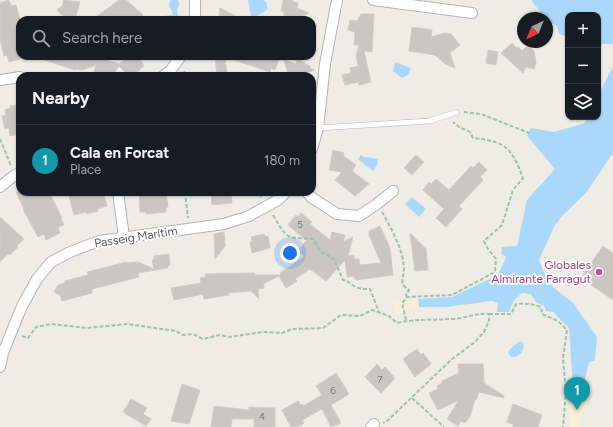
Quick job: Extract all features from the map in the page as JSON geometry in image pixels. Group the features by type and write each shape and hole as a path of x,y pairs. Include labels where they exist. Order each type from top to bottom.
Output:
{"street":[{"path":"195,0 195,16"},
{"path":"316,135 325,64 337,0"},
{"path":"373,0 472,13"},
{"path":"169,72 177,60"},
{"path":"0,80 16,78"},
{"path":"0,187 16,175"},
{"path":"310,196 336,214 359,216 393,191"},
{"path":"119,196 124,237"},
{"name":"Passeig Marítim","path":"0,367 1,352 11,333 22,306 37,279 51,262 70,252 99,241 224,224 249,216 278,200 282,196"}],"lane":[{"path":"318,128 429,121 457,112"}],"path":[{"path":"457,112 481,114 529,133"},
{"path":"407,297 452,295 495,272 496,259 488,250 484,241 502,225 513,190 523,178 517,160 504,145 486,139 473,138 470,132 445,116"},
{"path":"0,140 16,172"},
{"path":"185,196 189,229"},
{"path":"377,204 396,237 404,268 401,281 405,288 409,290 406,295 407,297 402,303 406,320"},
{"path":"268,205 284,234 291,237 313,239 320,251 334,259 343,280 350,282 353,286 360,289 370,289 379,312"},
{"path":"11,333 28,338 36,327 51,324 87,328 127,324 176,331 183,335 193,334 202,339 219,335 229,337 263,332 282,333 292,329 323,328 341,315 360,316 372,310 389,316 397,323 406,320 461,318 479,313 511,314 516,304 533,304 540,307 542,314 558,321 568,330 563,358 566,391 563,427"},
{"path":"373,426 386,422 452,359 475,342 484,332 489,321 489,314"},
{"path":"412,398 444,427"}],"sand":[{"path":"418,299 419,307 399,315 394,310 395,302"},
{"path":"573,386 582,390 587,405 581,415 580,427 569,427"}],"water":[{"path":"171,0 177,0 179,3 177,10 178,16 164,16 173,14 169,5"},
{"path":"248,0 264,0 268,9 257,16 251,16"},
{"path":"531,0 613,0 613,44 601,44 601,12 565,12 565,36 559,34 557,26 553,24 553,12 540,12"},
{"path":"395,62 411,68 408,75 402,78 393,71"},
{"path":"613,66 613,153 586,193 562,216 554,227 539,260 548,283 573,303 597,337 595,360 589,363 582,390 573,386 569,328 553,312 546,311 544,306 536,302 531,294 522,293 514,300 509,312 497,312 498,303 492,301 446,307 419,307 418,299 452,297 498,275 506,257 501,253 502,247 517,246 527,200 555,169 527,136 531,128 554,132 585,123 586,120 601,120 601,90"},
{"path":"361,155 364,157 378,159 377,165 373,171 358,159"},
{"path":"412,197 426,209 419,217 405,204"},
{"path":"520,341 524,344 522,351 519,355 511,357 508,353 509,350"}],"building":[{"path":"9,0 11,6 16,5 19,16 16,16 16,60 9,62 7,55 4,56 0,39 0,3"},
{"path":"64,0 80,2 76,16 63,16 57,10 62,6"},
{"path":"119,0 126,0 143,15 142,16 97,16"},
{"path":"283,0 293,0 292,2 298,3 297,8 309,13 303,16 284,16 284,12 281,11"},
{"path":"220,8 235,16 219,16"},
{"path":"361,14 374,14 372,52 364,51 371,82 359,85 358,82 345,85 342,75 351,73 350,68 358,66 356,56 359,45 354,45 355,32 348,30 350,20 357,21"},
{"path":"412,27 432,30 431,37 445,33 451,34 460,45 450,53 455,68 445,64 435,55 409,51"},
{"path":"512,43 522,51 525,48 531,48 534,51 536,62 534,69 526,67 523,73 501,53"},
{"path":"488,50 498,52 496,65 486,63"},
{"path":"45,60 106,60 119,64 125,60 140,60 144,66 136,72 125,72 119,66 115,72 94,72 96,65 82,70 75,70"},
{"path":"215,60 225,60 227,72 217,72"},
{"path":"234,60 278,60 275,70 271,68 270,72"},
{"path":"284,60 297,64 296,60 300,60 315,70 309,72 287,72"},
{"path":"16,105 16,135 10,136 9,128 5,129 2,116 6,115 5,110 10,108 10,106"},
{"path":"333,150 344,153 343,156 356,165 352,171 369,184 355,196 335,180 342,172 329,170"},
{"path":"416,155 424,162 412,175 404,168"},
{"path":"479,162 487,170 480,177 483,180 459,206 462,209 446,227 436,218 444,209 423,190 429,182 431,184 436,179 449,190 471,166 473,168"},
{"path":"18,196 51,196 64,225 58,227 60,233 46,240 44,234 38,237"},
{"path":"69,196 104,196 107,206 97,209 98,211 87,214 86,212 74,215"},
{"path":"139,196 167,196 168,207 166,207 166,212 146,214 146,212 140,212"},
{"path":"211,196 231,196 232,203 212,205"},
{"path":"301,213 312,222 310,224 330,240 332,232 345,235 343,242 353,237 348,256 354,255 354,259 359,259 360,265 381,263 369,235 369,231 380,226 390,248 393,275 356,280 353,276 347,277 345,260 326,281 310,269 295,279 297,281 286,288 279,276 263,284 264,288 258,289 259,299 251,291 228,293 229,295 204,299 203,294 174,300 171,288 201,283 200,278 206,277 205,274 255,273 255,275 281,275 280,273 304,257 299,249 307,241 288,225 296,215 298,217"},
{"path":"0,217 24,239 10,255 8,254 0,262"},
{"path":"224,232 225,246 215,259 214,234"},
{"path":"410,233 426,249 428,270 415,271"},
{"path":"264,234 265,237 268,236 270,248 252,253 250,242 252,242 251,237"},
{"name":"Globales Almirante Farragut","path":"603,246 613,253 613,300 581,278"},
{"path":"169,254 170,265 167,266 168,268 138,273 139,277 92,289 92,293 62,301 60,295 54,292 58,285 65,283 65,281 88,275 87,272 127,262 138,262 154,269 152,260 154,260 154,256"},
{"path":"417,349 421,355 423,353 431,364 415,377 403,359"},
{"path":"377,364 382,370 385,367 395,378 381,393 365,377"},
{"path":"458,364 483,364 484,383 504,396 504,398 479,392 476,400 475,399 470,416 465,423 461,421 458,426 447,419 459,400 438,410 429,393 438,389 437,386 442,383 442,381 459,373"},
{"path":"336,373 349,394 331,405 341,423 331,427 322,409 302,420 304,423 298,427 291,427 282,410 298,401 301,405 303,404 303,406 322,395 316,386"},
{"path":"182,384 200,390 189,424 171,421"},
{"path":"131,399 147,408 143,414 151,419 146,426 123,412"},
{"path":"513,404 542,415 538,427 513,427 514,425 507,422"},
{"path":"214,406 249,410 249,407 275,408 275,427 254,427 254,419 232,419 231,427 211,427"}],"place":[{"name":"Globales Almirante Farragut","path":"599,272"},
{"name":"Cala en Forcat","path":"577,410"}]}
